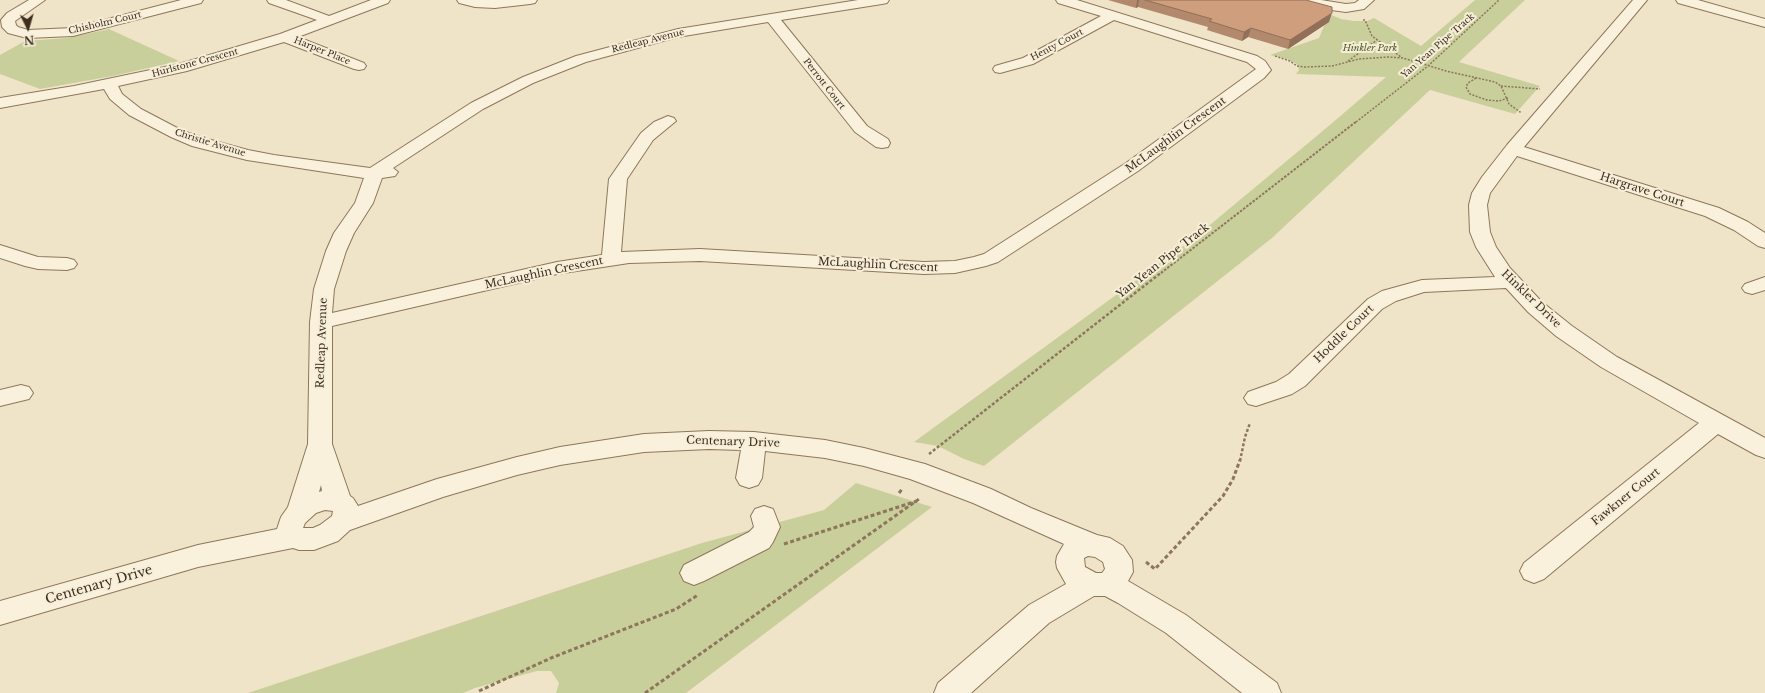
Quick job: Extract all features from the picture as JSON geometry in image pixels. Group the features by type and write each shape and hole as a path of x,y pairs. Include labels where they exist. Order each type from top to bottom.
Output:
{"street":[{"name":"Chisholm Court","path":"38,0 12,16 8,20 9,27 13,30 27,34 73,32 196,0"},
{"path":"274,0 329,20"},
{"name":"Hurlstone Crescent","path":"0,103 110,84 182,68 285,37 383,0"},
{"path":"464,0 476,3 495,4 530,0"},
{"name":"Redleap Avenue","path":"296,521 320,444 321,322 324,289 328,271 344,232 364,203 380,189 382,172 419,151 432,136 477,106 528,80 581,59 671,35 882,0"},
{"name":"McLaughlin Crescent","path":"321,322 557,268 611,259 700,255 939,268 964,265 991,258 1132,167 1264,70 1260,64 1252,59 1063,0"},
{"path":"1306,0 1346,8 1360,6 1367,0"},
{"name":"Hinkler Drive","path":"1640,0 1513,149 1488,181 1481,193 1478,205 1480,232 1493,260 1511,282 1535,307 1564,331 1586,346 1765,449"},
{"path":"1676,0 1706,6"},
{"path":"1683,0 1765,23"},
{"name":"Henty Court","path":"1000,69 1028,61 1113,15"},
{"name":"Perrott Court","path":"772,18 861,129 866,134 882,143"},
{"name":"Harper Place","path":"285,37 359,66"},
{"name":"Christie Avenue","path":"110,84 115,96 130,108 177,134 247,155 327,168 382,172"},
{"path":"611,259 616,186 618,179 653,130 668,121"},
{"name":"Hargrave Court","path":"1513,149 1712,212 1741,226 1765,242"},
{"path":"0,251 38,263 67,264"},
{"name":"Hoddle Court","path":"1256,398 1284,388 1297,380 1375,304 1389,296 1422,286 1511,282"},
{"name":"Fawkner Court","path":"1534,571 1718,422"},
{"name":"Centenary Drive","path":"341,510 437,489 517,466 603,449 678,441 754,441 825,449 898,465 945,481 1022,515 1128,594 1176,624 1266,693"},
{"path":"749,478 754,441"},
{"name":"Redleap Avenue","path":"320,444 341,510"},
{"path":"325,500 341,510 329,533 314,539 306,540 296,521 316,502 325,500"},
{"path":"694,573 759,540 767,527 764,516"},
{"name":"Centenary Drive","path":"0,613 198,556 296,521"},
{"path":"948,693 1092,567"}],"path":[{"name":"Yan Yean Pipe Track","path":"933,450 1404,85 1499,0"},
{"path":"1365,20 1369,31 1377,40 1403,58"},
{"path":"1348,61 1352,56 1377,40"},
{"path":"1297,66 1332,66 1348,61 1388,57 1403,58 1427,66 1490,80 1501,86 1540,89 1535,94"},
{"path":"1476,78 1468,83 1466,87 1470,94 1488,100 1499,101 1508,98"},
{"path":"1501,86 1508,98 1509,104 1520,112 1525,106"},
{"path":"1146,562 1155,569 1223,496 1233,479 1241,458 1245,437 1250,423"},
{"path":"645,693 919,499"}],"green space":[{"name":"Hinkler Park","path":"1475,0 1525,0 1459,62 1540,86 1515,114 1430,90 1272,238 984,466 964,459 938,446 914,442 1193,239 1386,77 1296,74 1299,70 1297,64 1287,59 1270,55 1319,38 1329,14 1341,19 1354,21 1367,21 1374,18 1421,46"},
{"path":"109,29 179,61 113,76 40,89 0,74 0,55 25,41 67,38"},
{"path":"856,483 932,507 686,693 556,693 559,683 551,671 537,671 475,688 463,693 248,693 702,543 824,510"}],"building":[{"path":"1145,0 1306,0 1332,7 1332,13 1290,40 1251,28 1244,32 1209,21 1212,19"}]}
